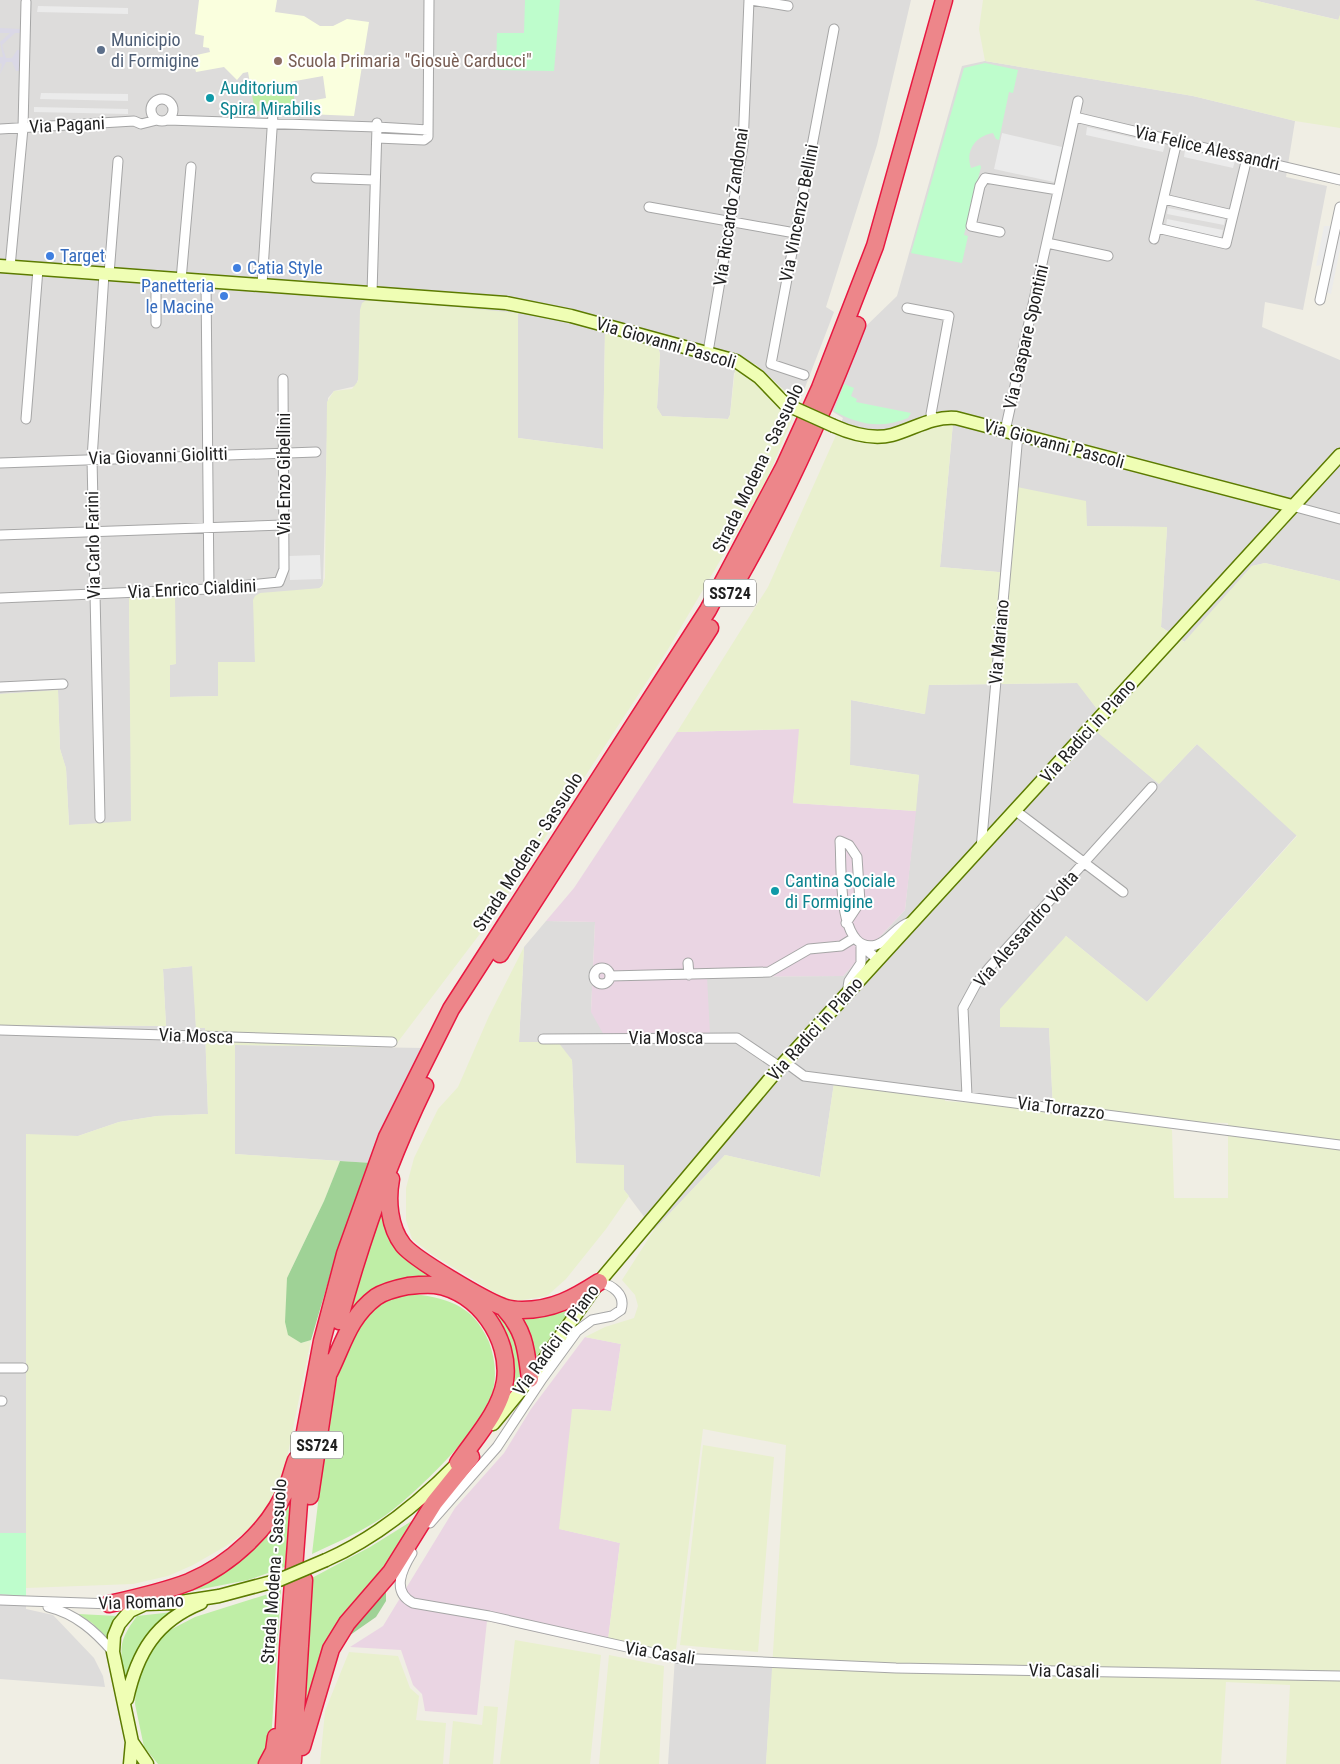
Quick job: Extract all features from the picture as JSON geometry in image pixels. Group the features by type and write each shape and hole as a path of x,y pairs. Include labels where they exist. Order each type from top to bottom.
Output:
{"highway":[{"name":"Strada Modena - Sassuolo","path":"282,1764 288,1648 304,1437 322,1341 345,1254 393,1137 451,1009 708,610 784,467 820,388 875,246 944,0"},
{"name":"Strada Modena - Sassuolo","path":"293,1764 309,1500 327,1378 333,1343 356,1258 393,1137 462,1013 640,740 717,616 759,542 794,473 832,390 885,250 955,0"},
{"path":"393,1137 398,1156 388,1198 393,1226 402,1245 418,1259 504,1308 514,1319 525,1340 530,1379"},
{"path":"504,1308 546,1308 570,1300 599,1282"},
{"path":"327,1378 346,1330 359,1313 377,1296 397,1288 436,1285 464,1298 478,1308 493,1326 504,1351 505,1380 499,1402 458,1463"},
{"path":"109,1604 169,1589 192,1581 238,1551 259,1531 275,1510 288,1486 304,1437"},
{"path":"298,1764 304,1736 331,1649 348,1623 391,1572 434,1503 464,1468 483,1438"},
{"path":"267,1764 274,1751 288,1648"}],"street":[{"path":"377,138 424,140 428,137 429,0"},
{"path":"750,0 788,6"},
{"name":"Via Riccardo Zandonai","path":"708,352 743,146 750,0"},
{"path":"5,267 23,128 26,2"},
{"name":"Via Vincenzo Bellini","path":"804,374 771,364 834,30"},
{"path":"189,119 179,116 173,111 170,103 162,100 154,104 154,116 168,120 273,118 428,130"},
{"name":"Via Gaspare Spontini","path":"1005,431 1078,101"},
{"path":"168,120 173,111"},
{"name":"Via Pagani","path":"0,129 134,122 141,124 154,116"},
{"name":"Via Felice Alessandri","path":"1075,117 1340,180"},
{"path":"262,285 273,118"},
{"path":"372,292 377,125"},
{"path":"1154,239 1177,142"},
{"path":"1157,228 1226,244 1247,158"},
{"name":"Via Carlo Farini","path":"100,818 92,459 106,274 118,161"},
{"path":"181,280 191,167"},
{"path":"316,178 374,180"},
{"path":"1000,232 971,226 980,186 985,178 1058,190"},
{"path":"1164,199 1233,215"},
{"path":"649,207 795,233"},
{"path":"1320,300 1340,207"},
{"name":"Via Gaspare Spontini","path":"1047,243 1108,256"},
{"name":"Via Giovanni Pascoli","path":"5,267 372,292 529,306 708,352 736,361 748,368 786,404 859,435 883,436 935,418 956,418 1292,506"},
{"path":"26,419 38,269"},
{"path":"156,278 156,323"},
{"path":"206,282 209,589"},
{"path":"907,308 949,316 931,414 935,418"},
{"name":"Via Enzo Gibellini","path":"284,379 284,569"},
{"name":"Via Mariano","path":"981,849 1018,434"},
{"name":"Via Giovanni Giolitti","path":"0,463 207,454 316,452"},
{"name":"Via Radici in Piano","path":"279,1580 326,1560 390,1522 427,1495 483,1438 530,1379 599,1282 783,1065 877,959 915,921 1292,506 1340,456"},
{"path":"1292,506 1340,519"},
{"path":"0,535 283,525"},
{"name":"Via Enrico Cialdini","path":"0,598 94,595 268,585 279,582 284,569"},
{"path":"0,687 63,684"},
{"name":"Via Alessandro Volta","path":"968,1096 963,1016 967,998 990,968 1152,787"},
{"path":"1016,811 1123,892"},
{"path":"846,923 860,902 857,857 849,845 840,841 846,923 854,938 877,959"},
{"path":"861,945 878,945 903,924 915,921"},
{"path":"610,976 769,972 809,949 840,946 854,938"},
{"path":"846,993 849,981 861,963 861,945"},
{"path":"688,963 689,975"},
{"name":"Via Mosca","path":"0,1030 392,1042"},
{"name":"Via Mosca","path":"544,1039 737,1038 783,1065"},
{"name":"Via Torrazzo","path":"783,1065 804,1076 1340,1145"},
{"name":"Via Casali","path":"599,1282 612,1285 618,1292 622,1300 621,1310 612,1316 592,1320 578,1331 542,1379 497,1447 433,1519 401,1574 401,1590 409,1601 676,1658 878,1668 1340,1676"},
{"path":"0,1368 23,1368"},
{"name":"Via Romano","path":"0,1600 109,1604 174,1603 219,1596 279,1580"},
{"path":"126,1704 131,1677 148,1642 176,1616 219,1596"},
{"path":"34,1602 75,1617 90,1628 113,1652"},
{"path":"130,1764 132,1742 126,1704 113,1652 114,1636 119,1624 130,1610 145,1604"},
{"path":"132,1742 148,1764"}],"shaded area":[{"path":"0,0 911,0 877,145 826,307 834,312 801,398 785,391 755,364 734,373 728,419 662,416 657,408 660,354 658,347 605,331 603,449 518,438 518,313 359,376 356,386 334,391 328,398 323,585 317,590 254,598 255,662 218,662 219,696 170,697 170,665 175,664 129,599 132,822 69,825 66,769 60,749 58,691 0,694"},
{"name":"Scuola Primaria \"Giosuè Carducci\"","path":"199,0 277,0 275,12 304,16 320,26 333,26 347,19 369,22 354,116 307,114 305,102 326,98 323,76 251,89 248,72 243,73 237,80 224,67 196,72 192,56 210,52 209,48 203,47 204,36 195,34"},
{"path":"983,0 1253,0 1338,20 1340,15 1340,128 1295,121 1193,96 985,61 979,29"},
{"path":"1253,0 1340,0 1339,20"},
{"path":"38,6 128,8 128,14 37,12"},
{"path":"0,28 20,29 20,33 15,33 2,45 6,58 12,58 17,50 20,50 19,71 16,71 12,62 6,62 0,74 2,64 0,63 0,57 3,57 0,42 10,33 0,33"},
{"path":"985,61 1193,96 1295,121 1286,177 1327,186 1303,310 1265,302 1262,327 1340,360 1340,581 1265,563 1252,566 1185,642 1161,627 1167,527 1087,526 1017,488 1010,573 940,567 953,423 892,441 837,433 843,418 830,410 863,329 897,296 962,66"},
{"path":"41,93 128,94 128,101 40,99"},
{"path":"34,107 128,109 128,114 34,112"},
{"path":"1087,127 1165,145 1163,152 1086,135"},
{"path":"1002,133 1062,147 1054,182 994,169"},
{"path":"1185,150 1235,161 1233,168 1184,157"},
{"path":"1168,208 1225,219 1224,225 1167,214"},
{"path":"1167,219 1223,230 1221,238 1166,226"},
{"path":"1340,220 1340,249 1331,294 1325,292"},
{"path":"1324,226 1331,226 1322,265 1316,266"},
{"path":"368,299 518,313 518,438 603,449 605,330 658,347 660,354 657,408 662,416 728,419 735,370 741,366 755,364 785,391 801,398 764,486 667,651 495,914 394,1047 235,1045 235,1154 340,1161 324,1201 287,1278 301,1343 311,1340 286,1463 279,1487 267,1507 251,1528 226,1546 193,1565 168,1576 133,1584 26,1588 26,1134 78,1136 119,1122 157,1116 208,1114 205,1028 196,1028 192,966 163,969 166,1026 0,1025 0,694 58,690 60,749 66,768 69,825 131,821 129,598 175,597 176,664 170,665 170,697 218,696 218,662 255,662 253,600 255,596 260,593 321,588 325,578 327,402 334,391 352,389 358,381 360,310 362,303"},
{"path":"953,422 940,567 1010,573 1017,487 1086,501 1087,526 1167,527 1161,627 1184,642 1252,566 1265,563 1340,581 1340,1764 1286,1764 1290,1685 1226,1682 1221,1764 766,1764 786,1445 703,1429 675,1657 607,1648 620,1543 559,1529 572,1409 611,1411 621,1344 585,1337 605,1327 634,1318 638,1306 635,1295 622,1280 654,1230 725,1155 820,1177 834,1083 945,1093 945,1101 1053,1109 1049,1028 1000,1027 1000,1009 1066,936 1147,1002 1297,836 1197,744 1159,784 1086,723 1097,709 1077,683 929,685 925,714 851,700 850,765 919,775 916,811 793,803 799,729 677,732 768,587 837,433 868,442 933,424","holes":["1155,1121 1228,1123 1228,1198 1174,1198 1172,1130"]},
{"path":"320,555 321,579 290,580 289,556"},
{"path":"1078,683 1097,709 1086,722 1159,784 1197,744 1297,835 1147,1002 1066,936 1000,1027 1049,1027 1053,1109 834,1083 820,1177 725,1155 654,1230 624,1190 576,1164 572,1060 519,1042 524,947 546,921 595,922 591,1012 707,977 843,976 905,910 919,775 850,765 851,700 924,714 928,685"},
{"path":"800,729 793,803 916,811 905,910 843,976 707,977 710,1034 605,1037 591,1012 595,922 546,921 574,888 677,732"},
{"path":"524,947 519,1042 558,1042 572,1060 576,1163 624,1165 624,1190 629,1196 606,1229 566,1279 547,1296 510,1302 433,1255 412,1239 406,1220 406,1188 414,1158 438,1109 458,1087 489,1016"},
{"path":"193,966 196,1027 205,1028 208,1114 157,1116 119,1122 78,1136 26,1135 26,1609 53,1615 94,1658 103,1676 105,1687 0,1679 0,1025 166,1026 163,969"},
{"path":"235,1045 424,1048 372,1163 235,1154"},
{"path":"585,1337 621,1344 611,1411 573,1409 560,1529 620,1543 607,1648 487,1621 477,1715 425,1711 422,1694 413,1685 401,1650 350,1647 383,1626 455,1508 504,1453 531,1409"},
{"path":"703,1445 774,1457 758,1652 680,1645"},
{"path":"515,1640 601,1655 590,1764 500,1764"},
{"path":"349,1652 398,1656 410,1688 419,1696 416,1720 446,1723 443,1764 320,1764 325,1711"},
{"path":"609,1655 664,1666 659,1764 599,1764"},
{"path":"675,1657 773,1663 766,1764 668,1764"},
{"path":"484,1706 498,1707 493,1764 449,1764 453,1721 482,1725"}],"green space":[{"path":"525,0 560,0 554,71 496,70 497,33 524,33"},
{"path":"985,63 1018,70 1013,93 1009,92 999,140 996,139 993,133 987,135 977,141 971,150 971,168 980,165 981,167 964,235 968,236 962,263 911,253 964,68"},
{"path":"292,82 296,113 255,111 251,89"},
{"path":"844,384 854,388 851,396 857,399 856,402 911,413 908,418 889,424 870,424 852,420 834,411"},
{"path":"340,1161 372,1163 336,1255 311,1340 301,1343 288,1335 285,1322 287,1278 324,1201"},
{"path":"383,1206 435,1279 348,1316"},
{"path":"407,1293 446,1300 466,1311 482,1329 489,1342 495,1370 491,1398 485,1411 461,1444 413,1493 377,1521 312,1554 320,1486 339,1367 360,1319 383,1301"},
{"path":"487,1306 510,1329 519,1352 523,1375 504,1399"},
{"path":"574,1306 532,1362 516,1316"},
{"path":"292,1491 285,1567 248,1580 176,1594 208,1580"},
{"path":"415,1519 383,1570 335,1628 319,1659 301,1719 310,1579 370,1547"},
{"path":"0,1533 26,1533 26,1596 0,1594"},
{"path":"386,1585 386,1601 376,1617 343,1640"},
{"path":"281,1590 271,1741 261,1762 258,1764 158,1764 144,1747 135,1704 136,1684 156,1642 168,1631 195,1617"},
{"path":"173,1612 144,1641 125,1677 121,1651 122,1645 127,1632 137,1616"},
{"path":"78,1614 118,1616 111,1625 108,1639 92,1623"}],"place":[{"name":"Municipio di Formigine","path":"101,50"},
{"name":"Scuola Primaria \"Giosuè Carducci\"","path":"278,61"},
{"name":"Auditorium Spira Mirabilis","path":"210,98"},
{"name":"Target","path":"50,256"},
{"name":"Catia Style","path":"237,268"},
{"name":"Panetteria le Macine","path":"224,296"},
{"name":"Cantina Sociale di Formigine","path":"775,891"}]}
